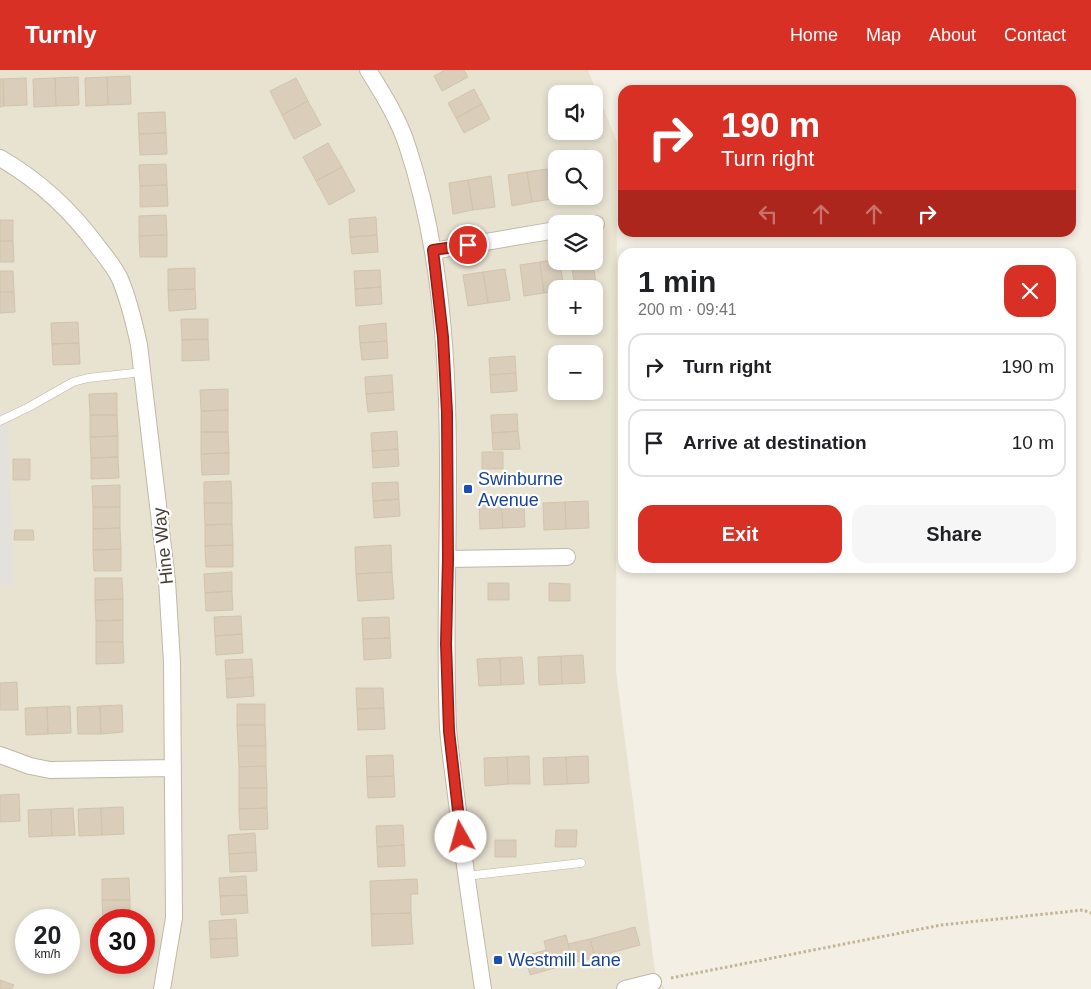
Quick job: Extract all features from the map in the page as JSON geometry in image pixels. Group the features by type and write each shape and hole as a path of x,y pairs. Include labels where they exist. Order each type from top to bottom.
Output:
{"street":[{"path":"368,70 389,103 406,143 433,250 443,337 447,413 448,559 446,644 449,731 466,876 483,989"},
{"name":"Hine Way","path":"0,158 25,172 49,191 72,214 119,277 131,307 143,372 167,581 172,662 174,918 162,989"},
{"path":"433,250 548,231"},
{"path":"448,559 567,557"},
{"path":"0,755 30,766 50,770 173,768"},
{"path":"625,989 653,982"}],"lane":[{"path":"0,421 30,408 73,382 88,378 143,372"},
{"path":"466,876 581,863"}],"path":[{"path":"653,982 941,926 1083,910 1091,913"}],"shaded area":[{"path":"0,70 588,70 594,85 548,85 548,140 603,140 603,107 617,142 616,671 655,971 664,989 0,989"},
{"path":"0,411 8,426 13,586 0,585"}],"building":[{"path":"445,70 464,70 468,77 442,91 434,76"},
{"path":"130,76 131,104 108,105 107,77"},
{"path":"78,77 79,105 56,106 55,78"},
{"path":"107,77 108,105 86,106 85,78"},
{"path":"26,78 27,105 4,106 3,79"},
{"path":"55,78 56,106 34,107 33,79"},
{"path":"296,78 308,101 282,115 270,91"},
{"path":"0,79 3,79 4,106 0,107"},
{"path":"474,89 482,104 456,118 448,103"},
{"path":"308,101 321,125 294,139 282,115"},
{"path":"482,104 490,119 464,133 456,118"},
{"path":"165,112 166,133 139,134 138,113"},
{"path":"166,133 167,154 140,155 139,134"},
{"path":"328,143 342,167 316,181 303,157"},
{"path":"166,164 167,185 140,186 139,165"},
{"path":"342,167 355,191 329,205 316,181"},
{"path":"547,169 548,200 532,202 527,172"},
{"path":"527,172 532,202 512,206 508,175"},
{"path":"491,176 495,207 473,210 468,180"},
{"path":"468,180 473,210 453,214 449,183"},
{"path":"167,185 168,206 140,207 140,186"},
{"path":"166,215 167,235 139,236 139,216"},
{"path":"376,217 377,235 350,237 349,219"},
{"path":"0,220 13,220 13,241 0,241"},
{"path":"167,235 167,257 140,257 139,236"},
{"path":"377,235 378,252 352,254 350,237"},
{"path":"0,241 13,241 14,262 0,262"},
{"path":"548,260 548,270 561,270 563,280 548,280 548,292 544,293 540,262"},
{"path":"540,262 544,293 524,296 520,265"},
{"path":"195,268 195,289 168,290 168,269"},
{"path":"505,269 510,300 488,303 483,272"},
{"path":"380,270 381,287 355,289 354,271"},
{"path":"572,270 594,270 595,280 574,280"},
{"path":"0,271 13,271 14,292 0,292"},
{"path":"483,272 488,303 468,306 463,275"},
{"path":"381,287 382,304 356,306 355,289"},
{"path":"195,289 196,309 169,311 168,290"},
{"path":"0,292 14,292 15,312 0,313"},
{"path":"181,319 208,319 208,339 182,340"},
{"path":"78,322 79,343 52,344 51,323"},
{"path":"386,323 387,341 360,343 359,326"},
{"path":"208,339 209,360 182,361 182,340"},
{"path":"387,341 388,358 362,360 360,343"},
{"path":"79,343 80,364 53,365 52,344"},
{"path":"515,356 516,373 490,375 489,358"},
{"path":"516,373 517,391 491,393 490,375"},
{"path":"392,375 393,392 366,394 365,377"},
{"path":"228,389 228,410 201,411 200,390"},
{"path":"393,392 394,410 368,412 366,394"},
{"path":"117,393 117,415 90,415 89,394"},
{"path":"228,410 228,432 201,432 201,411"},
{"path":"517,414 518,431 492,433 491,415"},
{"path":"90,415 117,415 118,436 90,437"},
{"path":"397,431 398,449 372,451 371,433"},
{"path":"518,431 520,449 493,450 492,433"},
{"path":"201,432 228,432 229,453 201,454"},
{"path":"118,436 118,457 91,458 90,437"},
{"path":"398,449 399,466 373,468 372,451"},
{"path":"482,452 503,452 503,469 482,469"},
{"path":"229,453 229,474 202,475 201,454"},
{"path":"118,457 119,478 91,479 91,458"},
{"path":"13,459 30,459 30,480 13,480"},
{"path":"231,481 232,503 204,503 204,482"},
{"path":"398,482 399,499 373,501 372,483"},
{"path":"120,485 120,507 93,507 92,486"},
{"path":"399,499 400,516 374,518 373,501"},
{"path":"524,500 525,527 503,528 501,501"},
{"path":"501,501 503,528 480,529 479,502"},
{"path":"588,501 589,528 566,529 565,502"},
{"path":"565,502 566,529 544,530 543,503"},
{"path":"204,503 232,503 232,524 205,525"},
{"path":"93,507 120,507 120,528 93,529"},
{"path":"232,524 233,545 205,546 205,525"},
{"path":"120,528 121,549 93,550 93,529"},
{"path":"15,530 33,530 34,540 14,540"},
{"path":"233,545 233,567 206,567 205,546"},
{"path":"391,545 392,572 356,574 355,547"},
{"path":"121,549 121,571 94,571 93,550"},
{"path":"232,572 232,591 205,593 204,574"},
{"path":"392,572 394,599 358,601 356,574"},
{"path":"95,578 122,578 123,599 95,600"},
{"path":"488,583 509,583 509,600 488,600"},
{"path":"549,583 570,584 570,601 549,601"},
{"path":"232,591 233,610 206,611 205,593"},
{"path":"123,599 123,620 96,621 95,600"},
{"path":"241,616 242,634 215,636 214,617"},
{"path":"389,617 390,638 363,639 362,618"},
{"path":"123,620 123,642 96,642 96,621"},
{"path":"242,634 243,653 216,655 215,636"},
{"path":"390,638 391,658 364,660 363,639"},
{"path":"96,642 123,642 124,663 96,664"},
{"path":"583,655 585,683 562,684 561,656"},
{"path":"561,656 562,684 539,685 538,657"},
{"path":"522,657 524,684 501,685 500,658"},
{"path":"500,658 501,685 479,686 477,659"},
{"path":"252,659 253,677 226,679 225,660"},
{"path":"253,677 254,696 227,698 226,679"},
{"path":"17,682 18,710 0,710 0,683"},
{"path":"356,688 383,688 384,708 357,709"},
{"path":"237,704 265,704 265,725 237,725"},
{"path":"122,705 123,732 101,734 100,706"},
{"path":"70,706 71,733 48,734 47,707"},
{"path":"100,706 101,734 78,734 77,707"},
{"path":"47,707 48,734 26,735 25,708"},
{"path":"384,708 385,729 358,730 357,709"},
{"path":"237,725 265,725 266,746 238,746"},
{"path":"238,746 266,746 266,766 239,767"},
{"path":"393,755 394,776 367,777 366,756"},
{"path":"529,756 530,784 508,784 507,757"},
{"path":"588,756 589,783 567,784 566,757"},
{"path":"507,757 508,784 485,786 484,758"},
{"path":"566,757 567,784 544,785 543,758"},
{"path":"266,766 267,788 239,788 239,767"},
{"path":"394,776 395,797 368,798 367,777"},
{"path":"239,788 267,788 267,808 239,809"},
{"path":"19,794 20,821 0,822 0,795"},
{"path":"123,807 124,834 102,835 101,808"},
{"path":"73,808 75,835 52,836 51,809"},
{"path":"101,808 102,835 79,836 78,809"},
{"path":"267,808 268,829 240,830 239,809"},
{"path":"51,809 52,836 29,837 28,810"},
{"path":"403,825 404,845 377,847 376,826"},
{"path":"556,830 577,830 576,847 555,847"},
{"path":"255,833 256,852 229,854 228,835"},
{"path":"495,840 516,840 516,857 495,857"},
{"path":"404,845 405,866 378,867 377,847"},
{"path":"256,852 257,871 230,872 229,854"},
{"path":"246,876 247,895 220,896 219,878"},
{"path":"129,878 130,900 102,900 102,879"},
{"path":"417,879 418,894 411,894 411,913 371,914 370,881"},
{"path":"247,895 248,913 221,915 220,896"},
{"path":"102,900 130,900 130,909 102,909"},
{"path":"411,913 413,944 372,946 371,914"},
{"path":"236,919 237,938 210,939 209,921"},
{"path":"635,927 640,945 595,957 590,939"},
{"path":"566,935 573,963 551,969 544,941"},
{"path":"237,938 238,956 211,958 210,939"},
{"path":"590,939 595,957 573,963 568,944"},
{"path":"546,950 551,969 530,975 525,956"},
{"path":"0,980 14,985 12,989 0,989"}],"place":[{"name":"Swinburne Avenue","path":"468,489"},
{"name":"Westmill Lane","path":"498,960"}],"route":[{"path":"461,837 449,731 446,644 448,559 447,413 443,337 433,250 468,245"}]}
